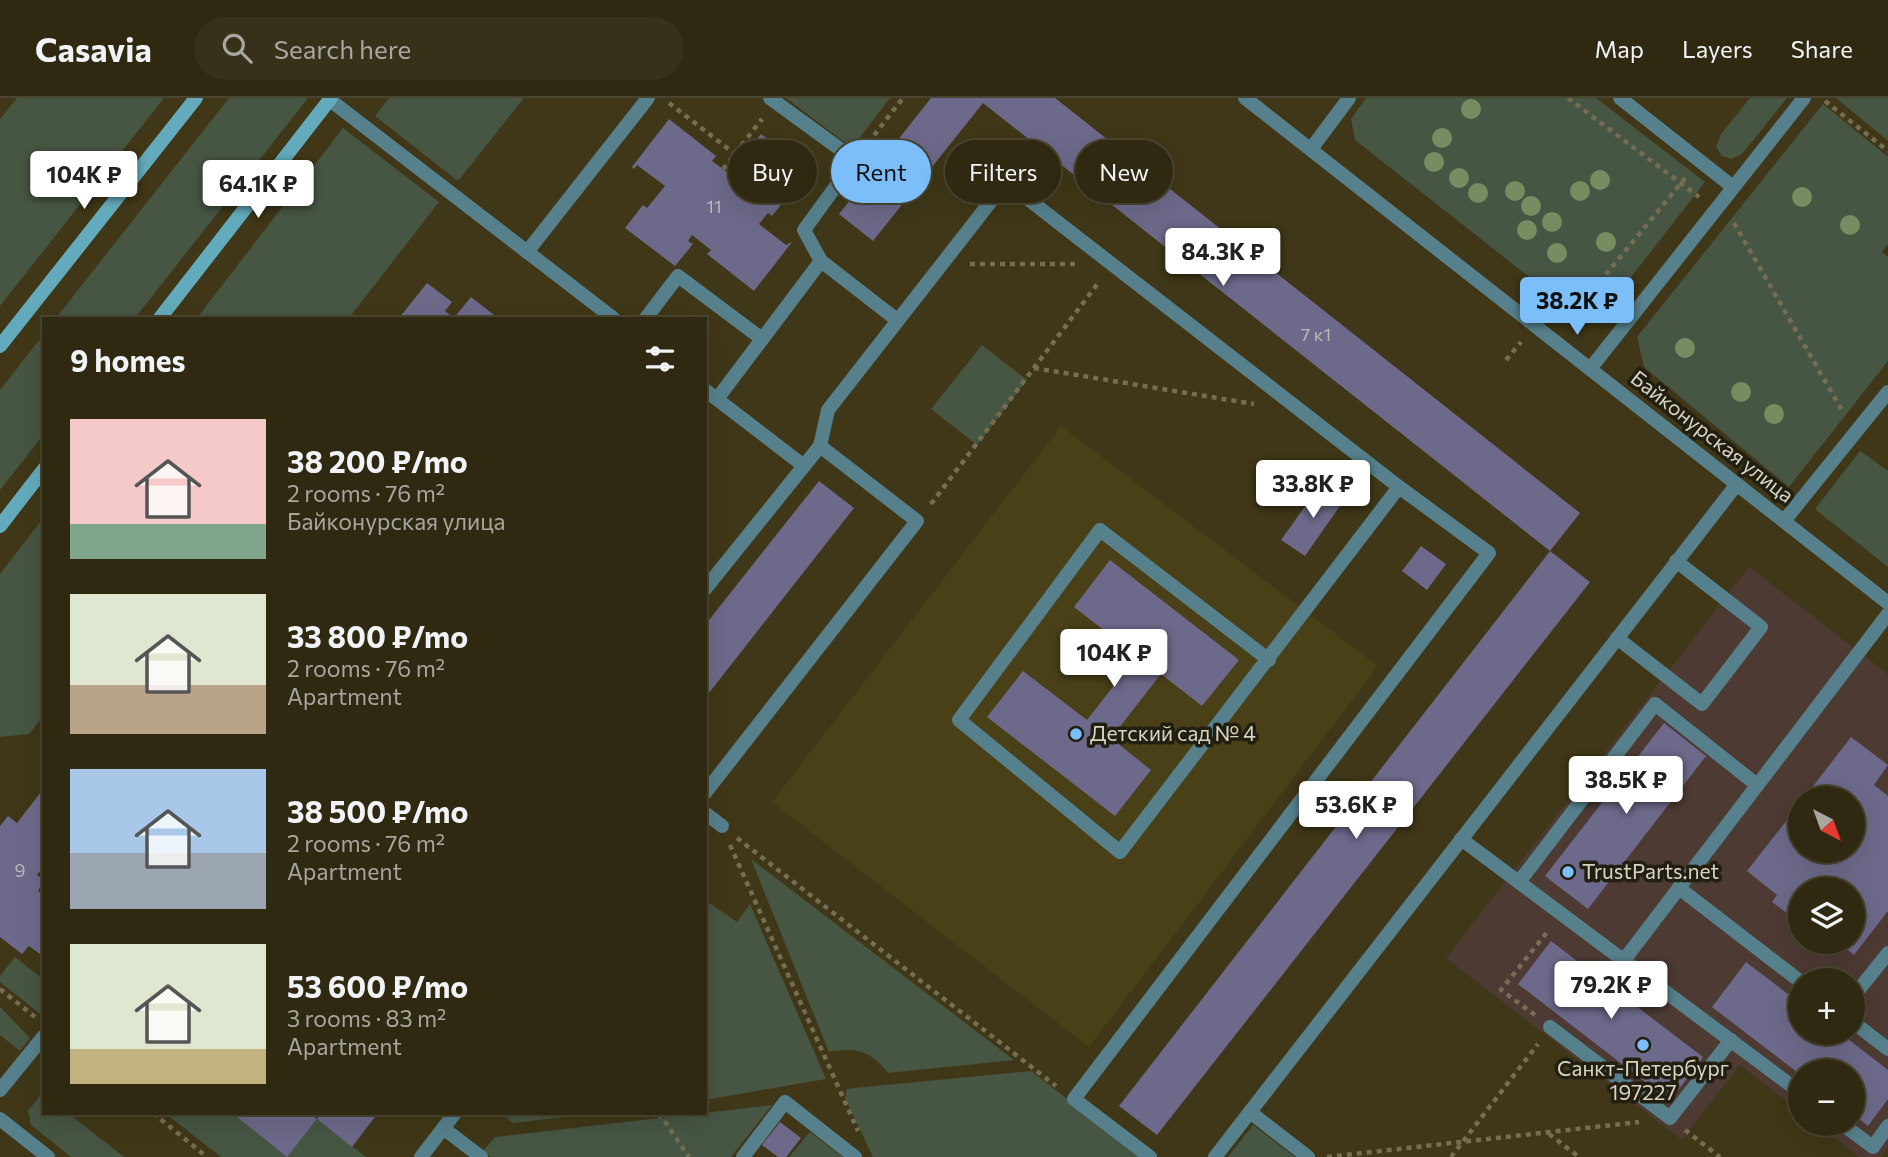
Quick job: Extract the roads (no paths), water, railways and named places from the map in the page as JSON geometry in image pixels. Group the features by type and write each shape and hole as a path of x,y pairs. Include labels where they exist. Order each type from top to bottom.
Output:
{"main road":[{"path":"0,346 196,98"},
{"path":"161,317 330,99"},
{"path":"0,526 42,472"}],"street":[{"path":"527,252 648,98"},
{"path":"771,98 855,160 804,230 821,261 897,320"},
{"name":"Байконурская улица","path":"1245,98 1888,603"},
{"path":"1311,149 1349,98"},
{"path":"1620,98 1733,187"},
{"path":"1590,369 1804,98"},
{"path":"330,99 612,317"},
{"path":"707,587 820,446 828,410 1006,182 1399,487 1489,552 1074,1099 1150,1157"},
{"path":"804,466 711,394 762,340 821,261"},
{"path":"647,317 678,276 762,340"},
{"path":"1784,521 1888,393"},
{"path":"707,790 918,521 820,446"},
{"path":"1215,1157 1737,484"},
{"path":"1269,660 1100,530 959,720 1120,852 1269,660 1399,487"},
{"path":"1617,638 1702,704 1761,627 1676,561"},
{"path":"1624,960 1888,614"},
{"path":"1519,882 1656,704 1757,785"},
{"path":"707,815 722,826"},
{"path":"1461,839 1788,1083"},
{"path":"1679,888 1788,972"},
{"path":"1865,982 1888,953"},
{"path":"1550,1027 1670,1118 1731,1040"},
{"path":"1865,1031 1888,1049"},
{"path":"0,1090 42,1038"},
{"path":"743,1157 785,1102 855,1157"},
{"path":"1250,1112 1308,1157"},
{"path":"421,1157 453,1115"},
{"path":"0,1119 48,1157"},
{"path":"1858,1136 1873,1147 1888,1126"},
{"path":"443,1128 481,1157"}],"place":[{"name":"Детский сад № 4","path":"1076,734"},
{"name":"TrustParts.net","path":"1568,872"},
{"name":"Санкт-Петербург 197227","path":"1643,1045"}]}
